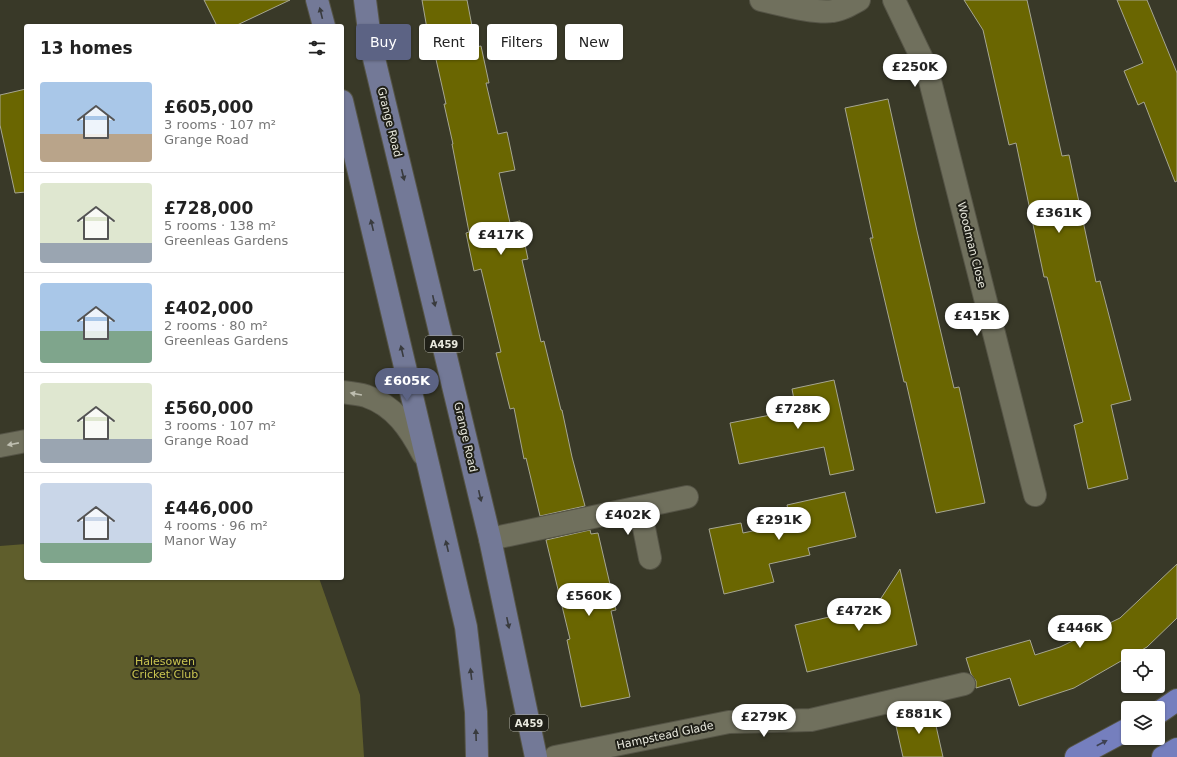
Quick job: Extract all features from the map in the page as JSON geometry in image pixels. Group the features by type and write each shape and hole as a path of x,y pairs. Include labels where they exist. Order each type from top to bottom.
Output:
{"highway":[{"path":"1165,708 1177,700"},
{"path":"1076,757 1121,734"},
{"path":"1163,757 1177,749"}],"main road":[{"path":"317,0 323,24"},
{"name":"Grange Road","path":"365,0 371,46 490,539 536,757"},
{"path":"344,109 466,627 476,712 477,757"}],"street":[{"path":"761,0 821,12 839,10 859,0"},
{"name":"Woodman Close","path":"894,0 927,69 1035,495"},
{"path":"344,392 366,396 389,408 412,433 429,468"},
{"path":"0,446 24,441"},
{"path":"490,539 687,497"},
{"path":"640,508 650,558"},
{"name":"Hampstead Glade","path":"555,757 729,722 812,720 964,684"}],"green space":[{"name":"Halesowen Cricket Club","path":"24,544 24,580 320,580 360,695 364,757 0,757 0,546"}],"building":[{"path":"204,0 290,0 239,24 216,24"},
{"path":"422,0 467,0 472,24 426,24"},
{"path":"964,0 1027,0 1062,156 1069,155 1096,282 1100,281 1131,400 1111,405 1128,479 1088,489 1074,425 1083,422 1047,277 1044,277 1016,143 1009,145 983,30"},
{"path":"1117,0 1147,0 1177,73 1177,181 1175,182 1144,102 1138,105 1124,71 1143,63"},
{"path":"479,46 481,46 489,83 486,83 498,134 507,132 515,170 499,173 510,223 520,221 528,259 522,260 541,342 544,341 585,506 540,516 526,458 524,459 514,408 510,409 496,353 501,352 481,269 474,271 466,233 469,232 444,104 446,104 436,60 479,60"},
{"path":"24,89 24,192 15,193 0,125 0,95"},
{"path":"888,99 954,388 959,387 985,503 936,513 906,382 904,382 870,238 873,238 845,108"},
{"path":"834,380 854,470 830,475 824,447 739,464 730,423 796,410 792,389"},
{"path":"845,492 856,537 808,548 810,555 769,564 774,582 724,594 709,529 741,523 743,533 791,523 787,505"},
{"path":"590,530 591,534 598,533 616,610 611,611 630,697 581,707 567,640 570,639 546,540"},
{"path":"1177,564 1177,618 1147,647 1143,649 1121,649 1121,661 1074,688 1019,706 1010,678 976,688 976,681 971,674 966,658 1030,640 1035,655 1060,647 1120,618"},
{"path":"900,569 917,645 807,672 795,625 876,606"},
{"path":"932,708 943,757 903,757 894,717"}]}
